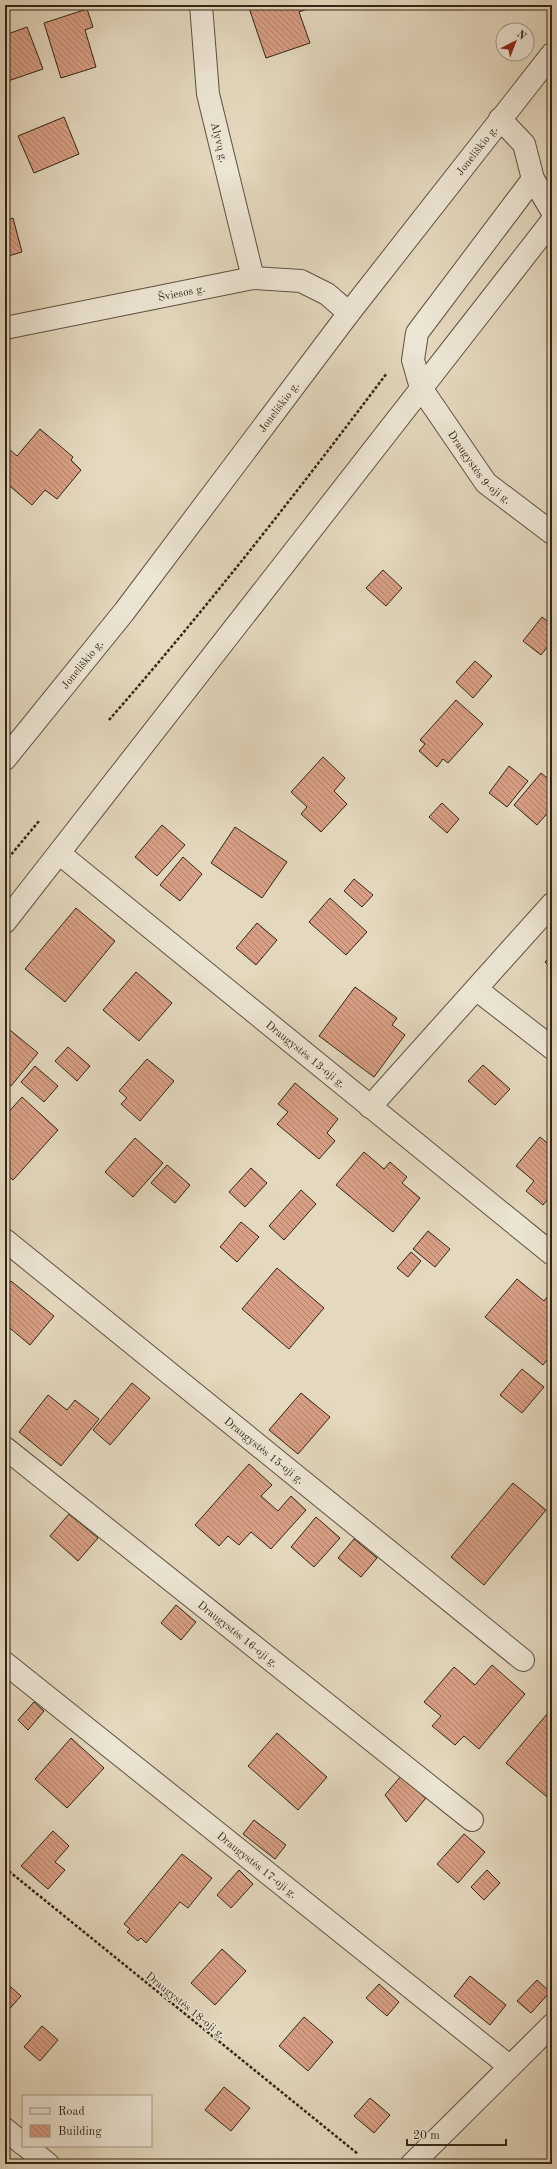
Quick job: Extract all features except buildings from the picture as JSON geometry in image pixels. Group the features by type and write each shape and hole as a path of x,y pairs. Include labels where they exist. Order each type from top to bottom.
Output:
{"street":[{"name":"Alyvų g.","path":"201,5 208,94 253,278"},
{"name":"Joneliškio g.","path":"5,759 124,612 349,313 552,54"},
{"path":"500,119 524,144 533,180 552,211"},
{"name":"Draugystės 9-oji g.","path":"533,180 417,333 413,360 421,388 486,484 552,533"},
{"path":"5,922 60,854 552,221"},
{"name":"Šviesos g.","path":"5,328 253,278 301,281 327,294 349,313"},
{"name":"Draugystės 13-oji g.","path":"60,854 552,1254"},
{"path":"370,1107 552,904"},
{"path":"476,989 552,1048"},
{"name":"Draugystės 15-oji g.","path":"5,1240 523,1660"},
{"name":"Draugystės 16-oji g.","path":"5,1448 472,1820"},
{"name":"Draugystės 17-oji g.","path":"5,1663 509,2066"},
{"path":"412,2164 509,2066 552,2025"},
{"path":"5,2129 22,2143"},
{"path":"27,2147 48,2164"}],"path":[{"path":"109,720 161,661 290,502 389,371"},
{"path":"5,862 39,821"},
{"name":"Draugystės 18-oji g.","path":"5,1868 358,2154"}]}
